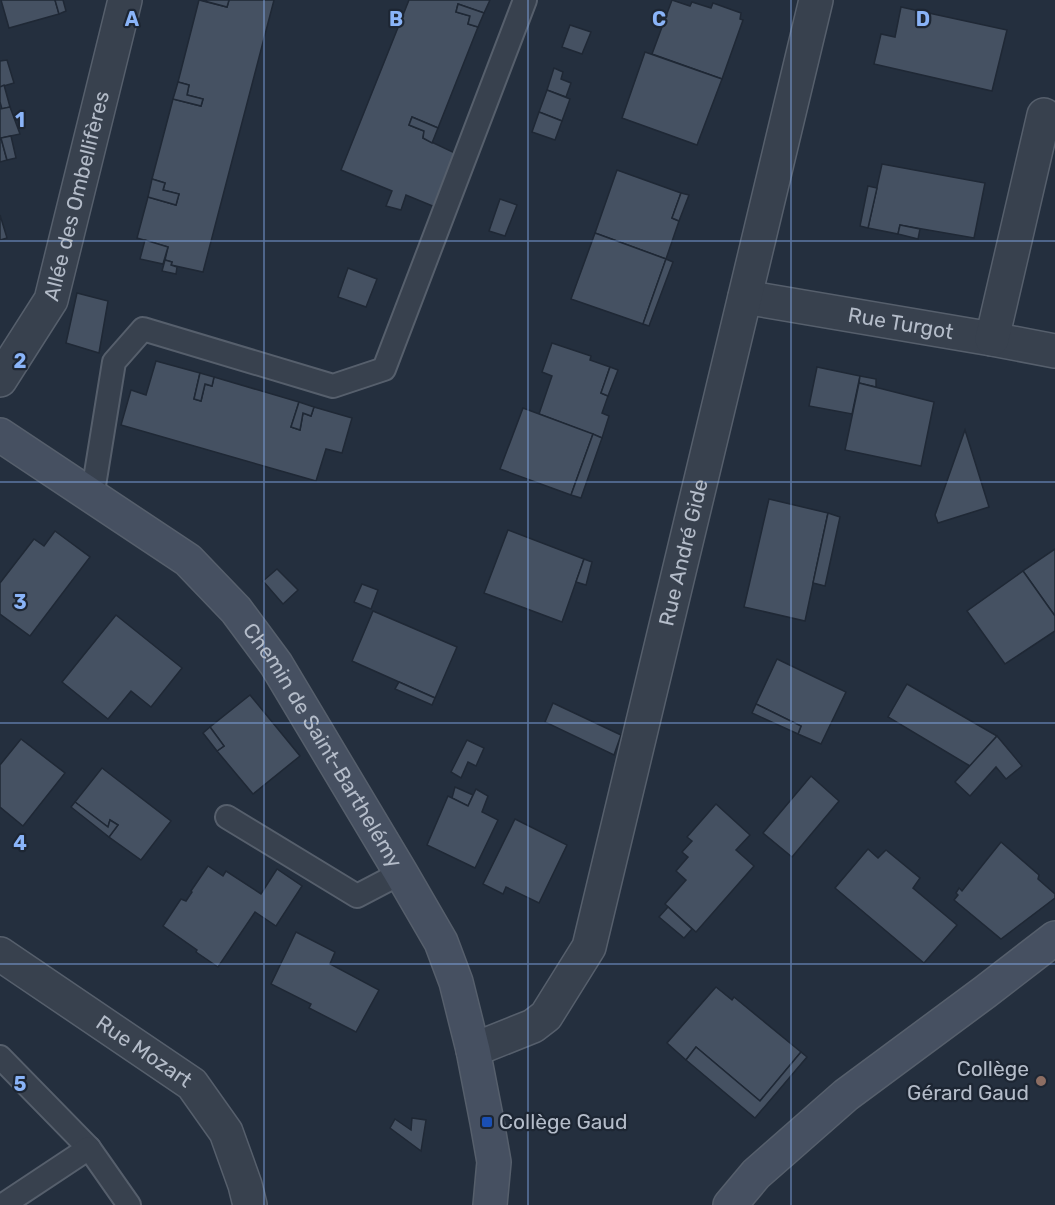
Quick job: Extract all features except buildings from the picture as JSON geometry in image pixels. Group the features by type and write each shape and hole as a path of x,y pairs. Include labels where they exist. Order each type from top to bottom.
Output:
{"street":[{"name":"Allée des Ombellifères","path":"0,380 51,300 124,0"},
{"name":"Rue André Gide","path":"473,1050 533,1026 546,1016 589,947 816,0"},
{"path":"992,339 1044,116"},
{"name":"Rue Turgot","path":"745,297 1055,351"},
{"name":"Chemin de Saint-Barthelémy","path":"0,435 188,561 236,610 276,664 441,942 456,982 473,1050 494,1162 490,1205"},
{"path":"730,1205 756,1174 846,1095 1055,938"},
{"name":"Rue Mozart","path":"0,954 192,1084 226,1132 247,1195"},
{"name":"Chemin de Saint-Barthelémy","path":"494,1162 516,1205"}],"lane":[{"path":"92,498 114,362 143,329 333,386 384,369 525,0"},
{"path":"227,817 357,896 401,873"},
{"path":"0,1057 89,1148 129,1205"},
{"path":"3,1205 89,1148"}],"place":[{"name":"Collège Gérard Gaud","path":"1041,1081"},
{"name":"Collège Gaud","path":"487,1122"}]}
